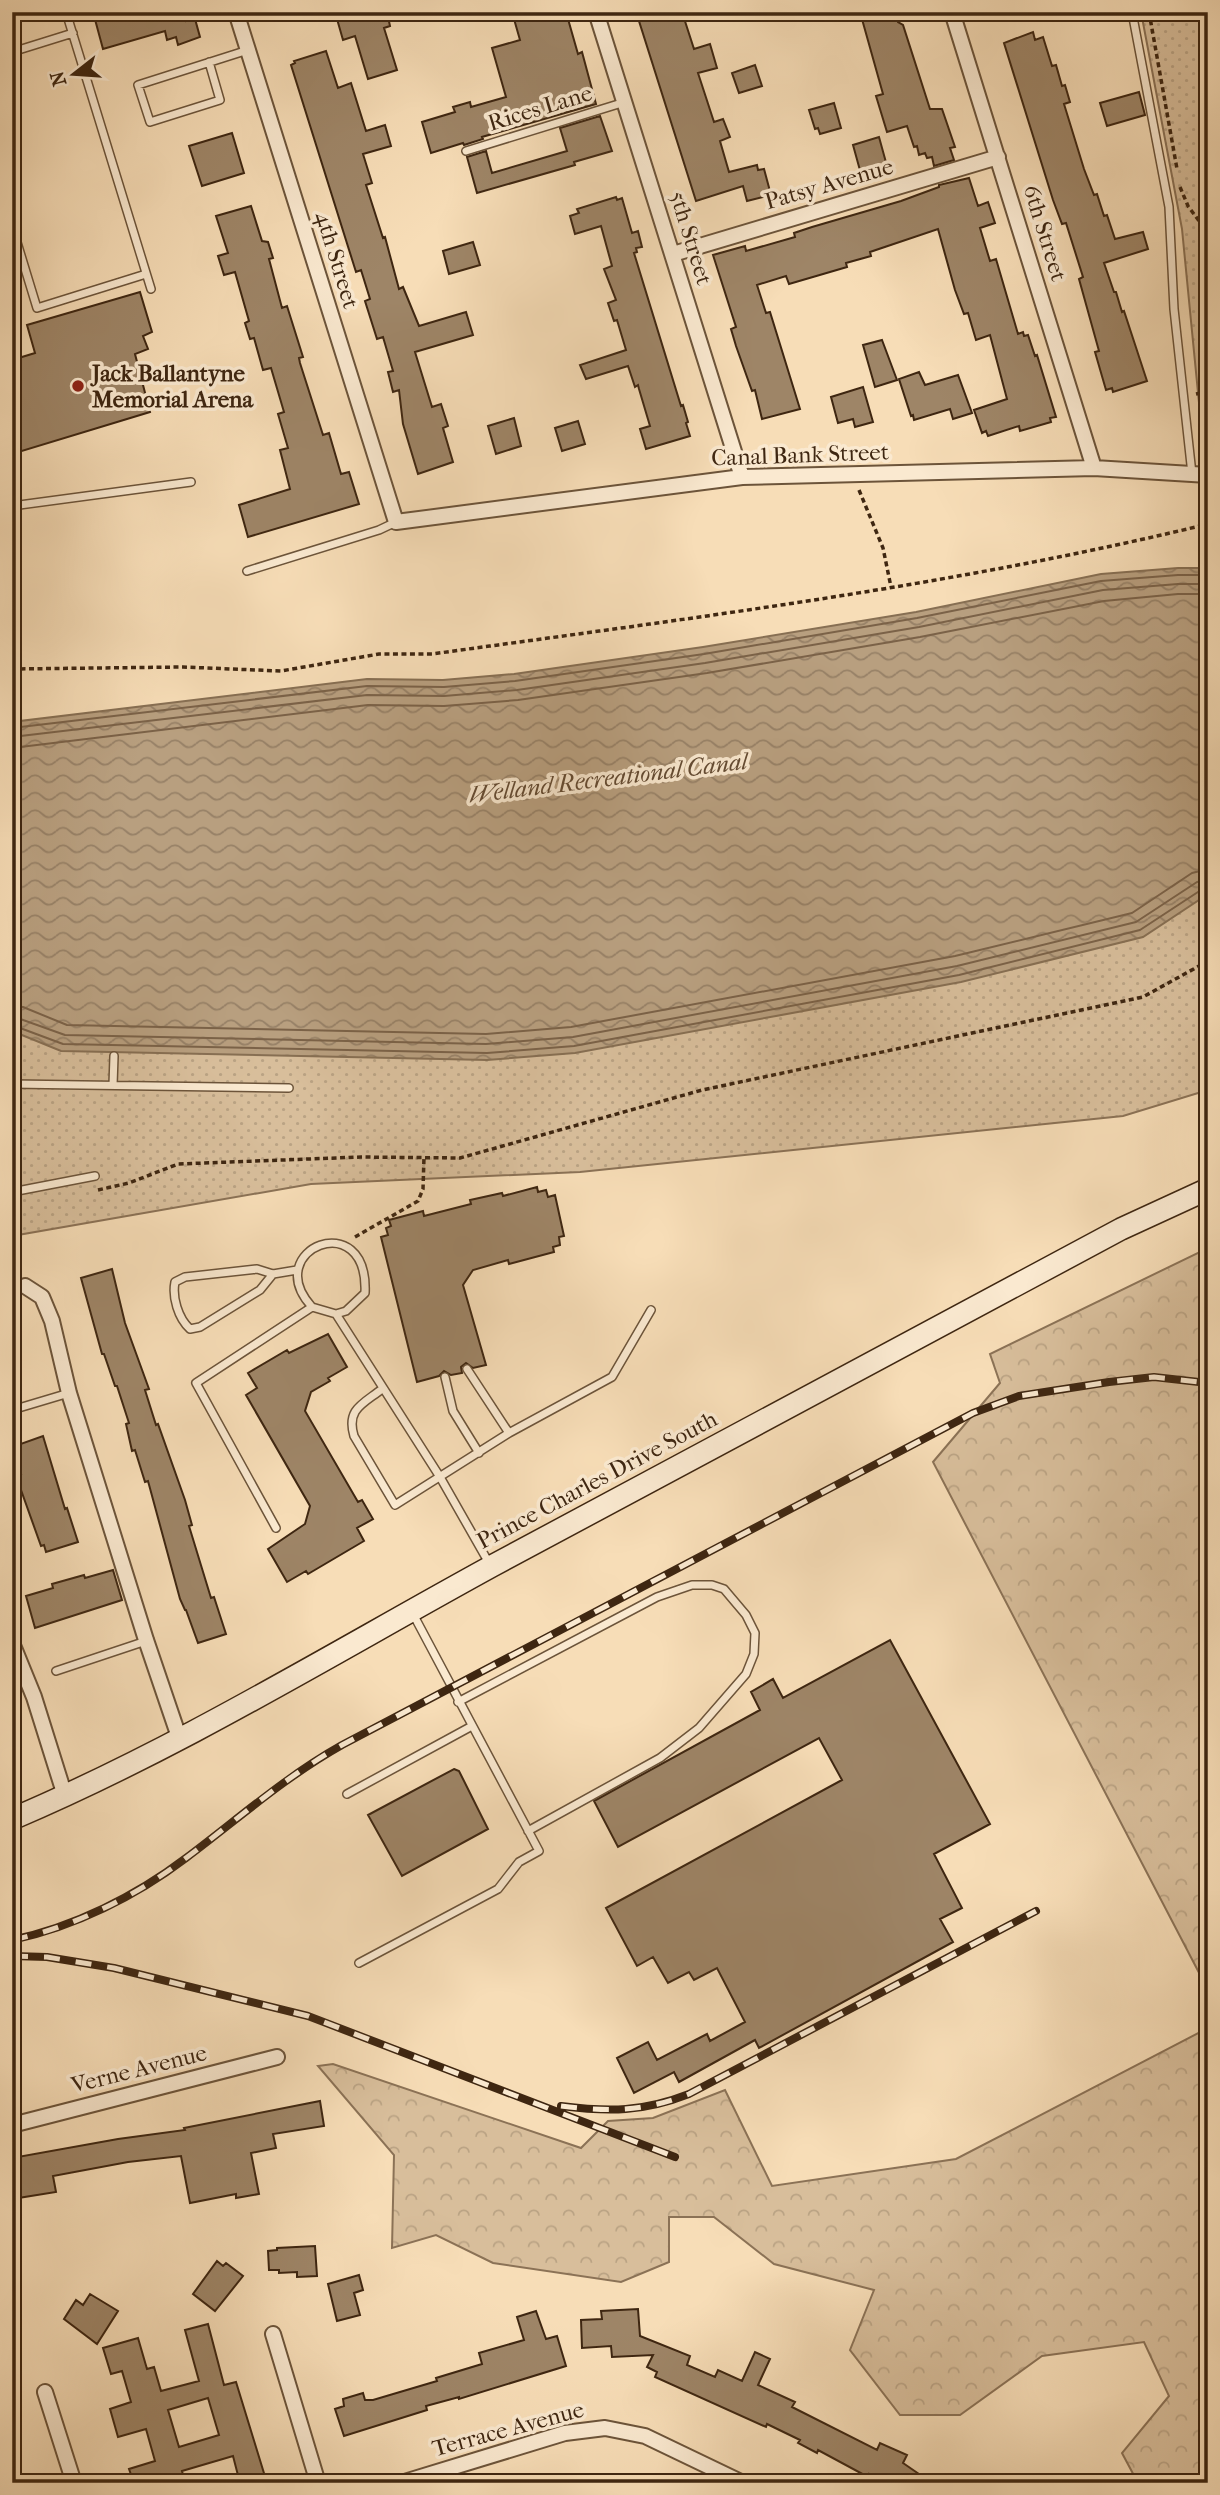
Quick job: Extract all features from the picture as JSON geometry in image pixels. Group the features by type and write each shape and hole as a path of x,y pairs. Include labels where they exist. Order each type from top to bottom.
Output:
{"main road":[{"name":"Prince Charles Drive South","path":"12,1819 180,1740 491,1567 1121,1229 1208,1189"}],"street":[{"name":"4th Street","path":"236,12 396,522"},
{"name":"5th Street","path":"596,12 742,477"},
{"name":"6th Street","path":"952,12 1094,468"},
{"name":"Patsy Avenue","path":"673,254 998,157"},
{"name":"Canal Bank Street","path":"396,522 742,477 1094,468 1208,475"},
{"path":"19,1287 42,1297 52,1321 69,1393 180,1740"},
{"path":"12,1643 34,1697 65,1796"},
{"name":"Verne Avenue","path":"12,2125 277,2057"},
{"path":"272,2334 318,2483"},
{"path":"45,2392 74,2483"},
{"name":"Terrace Avenue","path":"401,2483 565,2433 605,2428 626,2430 645,2436 743,2483"}],"lane":[{"path":"66,12 151,289"},
{"path":"1132,12 1169,207 1174,309 1192,474"},
{"path":"12,52 72,33"},
{"path":"209,62 220,100 150,122 138,85 209,62 247,50"},
{"name":"Rices Lane","path":"466,151 625,102"},
{"path":"12,226 37,308 146,274"},
{"path":"12,506 191,482"},
{"path":"247,570 379,530 396,522"},
{"path":"113,1086 114,1056"},
{"path":"12,1084 289,1088"},
{"path":"12,1192 96,1176"},
{"path":"331,1243 345,1245 356,1253 365,1282 365,1293 346,1311 336,1314 313,1307 303,1297 296,1270 304,1255 316,1247 331,1243"},
{"path":"273,1274 260,1290 200,1327 190,1329 183,1323 173,1292 175,1282 185,1277 257,1269 273,1274 296,1270"},
{"path":"275,1528 196,1383 313,1307"},
{"path":"382,1389 354,1410 350,1424 354,1436 395,1505 509,1433 611,1377 651,1310"},
{"path":"336,1314 440,1477 491,1567"},
{"path":"467,1369 509,1433"},
{"path":"446,1377 453,1411 479,1453"},
{"path":"12,1410 69,1393"},
{"path":"458,1702 657,1597 692,1585 712,1585 724,1589 746,1615 755,1633 754,1654 746,1674 699,1728 660,1758 528,1830"},
{"path":"359,1964 498,1889 519,1862 539,1852 412,1611"},
{"path":"56,1671 146,1640"},
{"path":"347,1794 472,1726"}],"path":[{"path":"1149,12 1180,189 1188,206 1208,233"},
{"path":"852,475 883,548 891,587"},
{"path":"12,669 183,667 281,671 379,654 445,652 891,587 1010,567 1208,524"},
{"path":"178,1164 362,1157 460,1158 702,1090 1143,997 1208,961"},
{"path":"345,1245 374,1225 418,1201 423,1189 424,1157"}],"green space":[{"path":"1141,12 1208,12 1208,464 1205,464 1182,229"},
{"path":"1208,892 1208,1090 1123,1116 580,1172 311,1184 12,1236 12,1020"},
{"path":"1208,1248 1208,1990 933,1462 1000,1383 990,1354"},
{"path":"1208,2028 1208,2483 1138,2483 1122,2453 1169,2396 1144,2342 1042,2356 960,2415 900,2415 850,2350 874,2290 774,2264 714,2217 669,2217 669,2262 621,2282 493,2263 436,2235 392,2248 394,2155 318,2066 333,2064 581,2148 608,2121 653,2118 725,2090 772,2186 956,2159"}],"water":[{"name":"Welland Recreational Canal","path":"1208,568 1208,894 1143,937 961,982 575,1053 487,1060 61,1051 12,1031 12,722 367,679 443,680 514,674 703,647 916,612 1101,574"}],"building":[{"path":"93,12 149,12 150,16 163,12 184,12 186,21 195,19 200,37 178,45 176,37 167,40 165,31 103,49"},
{"path":"361,12 387,12 390,26 384,28 397,70 368,79 355,36 343,40 337,19"},
{"path":"512,12 566,12 578,54 582,52 596,104 431,153 422,122 455,112 453,107 470,102 471,107 506,97 492,48 520,40"},
{"path":"661,12 682,12 694,49 710,44 717,68 698,73 714,122 723,119 730,137 720,141 729,172 757,165 758,170 764,169 771,195 747,201 743,186 696,201 639,21"},
{"path":"860,12 895,12 898,22 903,25 930,109 942,109 955,147 950,148 954,160 934,166 932,157 927,158 925,153 919,155 907,126 887,132 876,96 883,94"},
{"path":"1033,32 1035,40 1043,37 1052,66 1056,65 1062,86 1065,85 1070,102 1064,104 1084,169 1094,195 1097,194 1104,216 1107,215 1115,239 1143,232 1148,249 1104,263 1122,312 1124,311 1147,381 1113,392 1112,388 1106,390 1095,352 1099,351 1079,279 1083,277 1066,223 1062,224 1053,200 1004,43"},
{"path":"326,51 338,88 351,83 366,131 385,125 391,146 363,154 372,183 366,185 383,238 385,237 399,289 403,287 419,326 466,312 473,335 415,352 432,407 441,404 448,426 443,428 453,462 418,474 403,424 399,390 393,392 388,372 393,371 383,337 377,339 365,301 370,299 361,270 356,272 291,65 294,61"},
{"path":"755,65 762,86 739,93 732,73"},
{"path":"1139,92 1145,115 1107,126 1100,103"},
{"path":"834,103 841,128 820,134 818,128 815,129 809,110"},
{"path":"600,116 612,151 574,162 575,165 477,193 467,157 486,151 492,173 567,151 560,128"},
{"path":"232,133 244,173 202,186 189,146"},
{"path":"879,137 887,166 861,174 853,145"},
{"path":"969,178 978,206 988,202 995,223 980,228 990,261 996,259 1018,334 1023,332 1024,336 1028,335 1035,356 1037,355 1056,417 1050,418 1051,422 1020,431 1019,426 988,436 986,431 982,433 974,410 1007,399 990,335 976,340 968,313 964,314 955,290 938,229 870,252 871,256 846,263 847,267 789,284 786,276 757,285 766,313 770,312 800,409 762,419 755,390 752,391 736,346 731,329 736,327 713,255 745,246 746,251 795,237 794,233 901,201 939,185"},
{"path":"616,197 617,200 622,198 632,233 638,231 642,247 636,248 637,252 634,253 681,406 683,405 690,436 646,449 640,429 650,426 638,385 635,387 628,366 586,379 580,365 626,350 617,320 614,321 608,303 616,300 604,269 612,266 601,226 575,234 570,216 579,213 577,209"},
{"path":"251,206 262,241 268,242 273,258 269,259 282,308 287,306 303,357 299,358 300,363 323,435 329,433 341,474 349,472 359,504 248,537 239,505 290,489 280,450 288,448 278,414 284,412 271,368 263,370 254,338 250,339 245,323 249,321 235,272 224,275 218,256 228,253 216,216"},
{"path":"473,242 480,265 449,274 443,251"},
{"name":"Jack Ballantyne Memorial Arena","path":"140,292 152,332 143,336 148,349 135,354 150,412 12,454 12,360 35,353 27,325"},
{"path":"882,340 897,380 875,387 863,345"},
{"path":"919,372 925,385 958,375 972,413 953,419 950,409 914,420 899,379"},
{"path":"863,387 873,422 855,427 853,419 838,423 831,397"},
{"path":"514,418 521,446 496,454 488,426"},
{"path":"578,421 585,444 562,451 555,428"},
{"path":"537,1187 538,1192 546,1190 548,1197 555,1195 564,1236 559,1237 560,1245 553,1247 554,1252 509,1264 508,1260 473,1270 463,1285 486,1365 473,1368 466,1363 461,1367 462,1373 451,1375 444,1371 439,1376 417,1382 381,1237 388,1235 386,1228 391,1226 389,1220 423,1211 424,1216 471,1204 470,1200 502,1193 503,1196"},
{"path":"112,1269 125,1323 149,1389 145,1390 185,1500 192,1525 189,1526 211,1598 214,1597 226,1634 198,1643 180,1599 148,1481 145,1482 135,1450 132,1451 126,1424 129,1423 117,1386 102,1354 81,1278"},
{"path":"328,1334 347,1367 311,1392 305,1411 358,1502 362,1500 373,1519 357,1528 364,1541 308,1574 306,1571 287,1582 268,1549 305,1524 310,1506 246,1395 257,1388 248,1373 287,1350 289,1353"},
{"path":"43,1436 78,1542 46,1552 44,1545 41,1546 21,1490 18,1475 21,1474 12,1447"},
{"path":"113,1570 122,1600 35,1628 26,1596 53,1588 52,1584"},
{"path":"890,1640 990,1824 934,1854 962,1908 940,1919 953,1942 759,2048 755,2040 679,2082 674,2072 634,2093 617,2058 648,2042 657,2060 707,2034 710,2041 745,2022 717,1968 694,1980 689,1972 668,1983 653,1957 637,1966 606,1908 842,1780 819,1738 618,1847 594,1801 760,1710 751,1692 773,1679 783,1698"},
{"path":"454,1769 459,1771 488,1829 402,1876 368,1815"},
{"path":"320,2101 324,2126 273,2134 276,2148 251,2153 259,2194 236,2198 236,2194 190,2203 181,2156 128,2162 53,2176 56,2192 12,2199 12,2158 185,2130 184,2128"},
{"path":"315,2246 317,2276 297,2277 297,2272 279,2273 279,2270 269,2270 268,2251"},
{"path":"217,2261 223,2266 226,2263 243,2276 215,2311 193,2294"},
{"path":"359,2275 363,2290 354,2293 360,2315 337,2321 328,2284"},
{"path":"90,2294 118,2311 97,2344 64,2319 76,2300 83,2305"},
{"path":"638,2309 640,2336 690,2356 687,2365 715,2377 718,2370 742,2381 755,2352 770,2359 758,2385 795,2402 792,2407 877,2450 880,2443 907,2455 903,2463 932,2483 888,2483 869,2474 868,2477 818,2450 817,2453 798,2443 800,2440 767,2424 766,2427 655,2377 657,2372 647,2367 653,2355 612,2357 611,2346 582,2348 581,2320 602,2319 601,2311"},
{"path":"536,2311 546,2339 557,2336 566,2366 459,2399 426,2406 427,2410 344,2436 335,2409 344,2406 343,2399 363,2393 365,2400 373,2400 482,2364 479,2353 524,2340 517,2317"},
{"path":"208,2324 224,2385 236,2382 267,2483 240,2483 233,2456 182,2471 185,2483 134,2483 129,2469 155,2461 146,2429 118,2437 110,2409 131,2402 122,2371 111,2374 103,2348 138,2338 147,2369 154,2367 161,2391 199,2381 185,2330","holes":["208,2398 219,2435 179,2447 168,2410"]}],"railway":[{"path":"12,1940 58,1927 125,1897 167,1872 281,1785 342,1745 973,1413 1019,1396 1109,1382 1154,1377 1208,1383"},
{"path":"561,2106 626,2109 689,2094 1036,1911"},
{"path":"12,1956 47,1957 114,1968 308,2016 675,2157"}],"place":[{"name":"Jack Ballantyne Memorial Arena","path":"78,386"}]}
